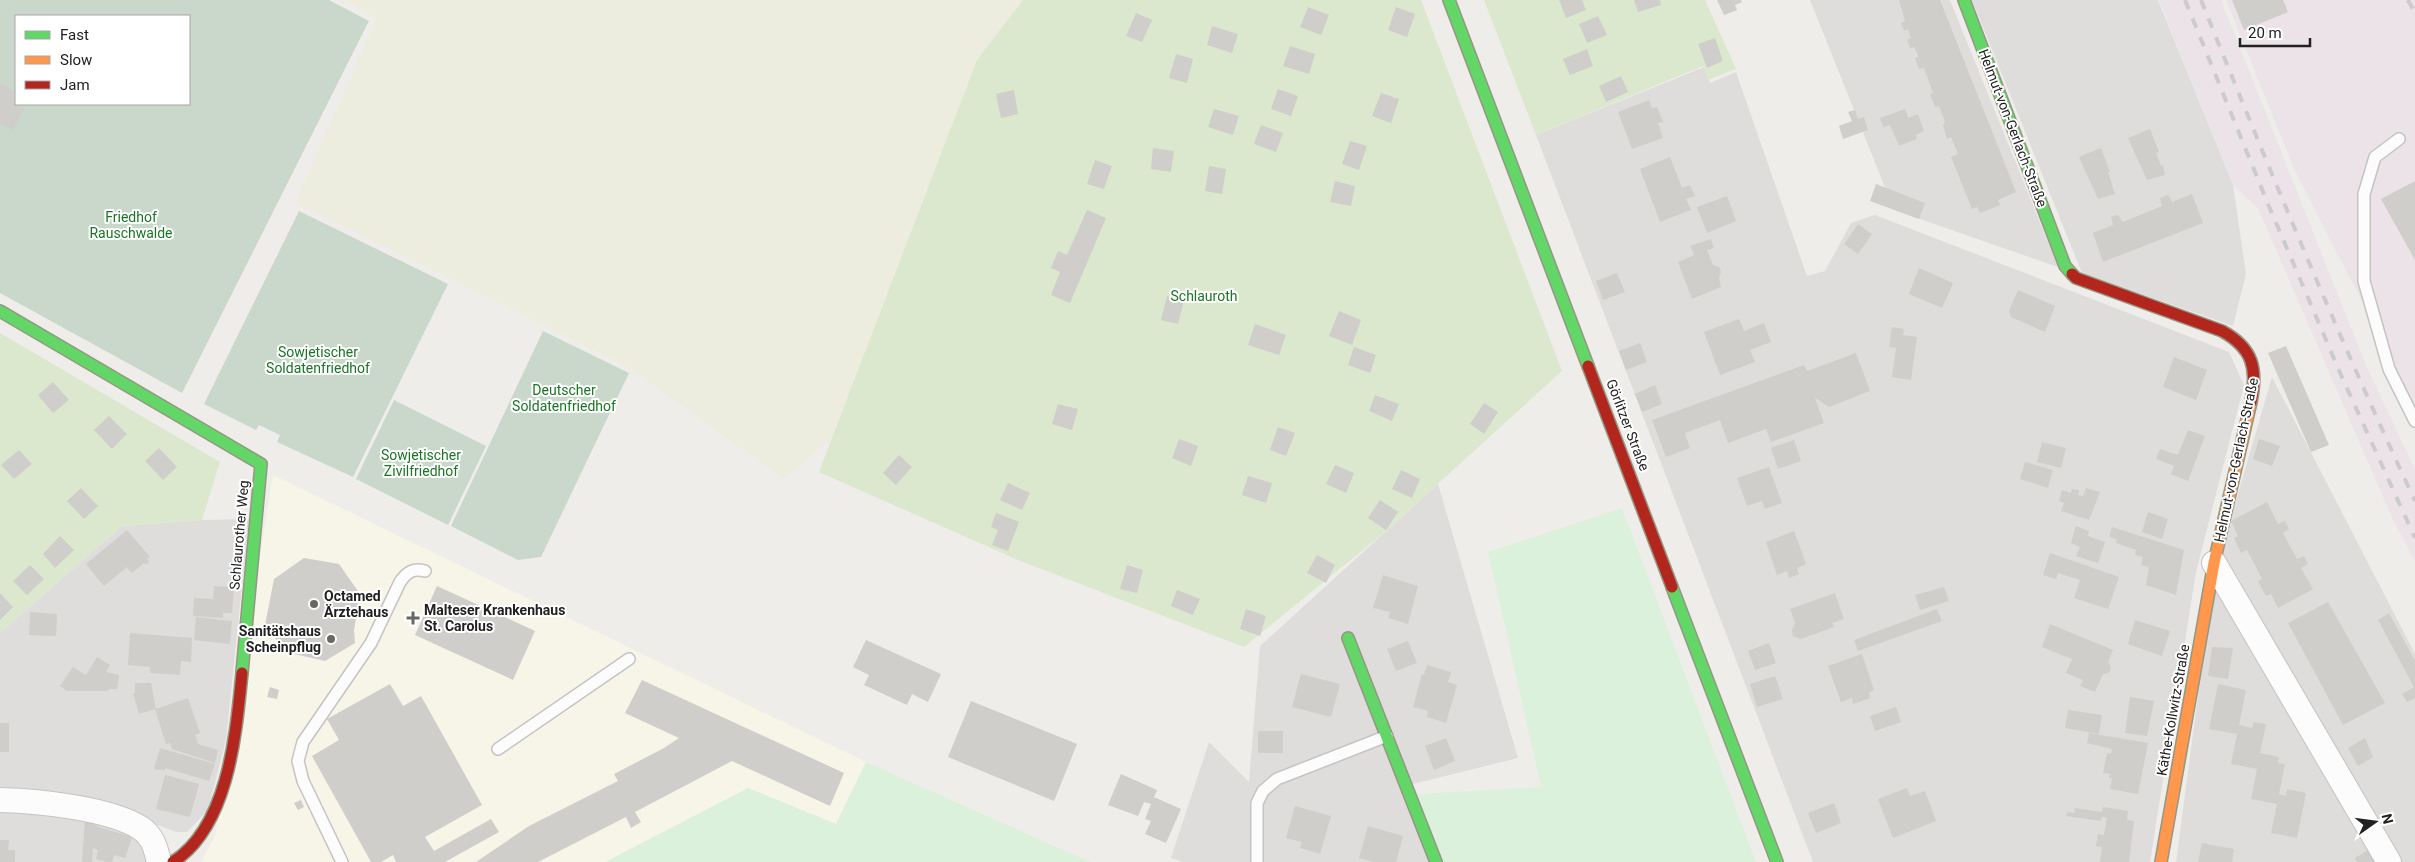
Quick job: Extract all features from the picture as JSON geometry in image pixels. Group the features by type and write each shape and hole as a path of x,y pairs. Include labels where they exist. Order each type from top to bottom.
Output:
{"street":[{"name":"Görlitzer Straße","path":"1449,0 1777,862"},
{"name":"Helmut-von-Gerlach-Straße","path":"1964,0 2065,266 2076,278 2222,331 2237,339 2255,369 2255,384 2214,563"},
{"name":"Schlaurother Weg","path":"0,310 261,464 242,675 224,782 213,814 197,841 182,857 173,862"},
{"name":"Käthe-Kollwitz-Straße","path":"2161,862 2214,563"},
{"path":"2214,563 2389,862"},
{"path":"1348,638 1436,862"},
{"path":"0,800 31,801 72,807 122,820 143,829 154,842 159,862"}],"lane":[{"path":"2399,139 2375,157 2364,194 2364,281 2389,369 2415,421"},
{"path":"342,862 303,781 298,761 303,742 371,643 400,582 406,574 416,569 425,570"},
{"path":"498,749 629,659"},
{"path":"1257,862 1257,803 1263,791 1277,780 1387,736"}],"shaded area":[{"path":"344,0 1023,0 977,60 834,436 784,479 628,367 296,202 377,18"},
{"path":"1810,0 1950,0 2058,267 1894,210"},
{"path":"1972,0 2158,0 2233,185 2246,274 2233,326 2082,273"},
{"path":"2159,0 2221,0 2365,363 2415,470 2415,561 2394,522 2258,208 2233,185"},
{"path":"2226,0 2415,0 2415,405 2294,169"},
{"path":"1704,67 1710,83 1736,72 1807,276 1825,271 1851,223 1875,215 2229,352 2244,385 2196,572 2150,862 1813,862 1536,135"},
{"path":"2272,377 2415,654 2415,862 2176,862 2214,576"},
{"name":"Malteser Krankenhaus St. Carolus","path":"273,475 866,762 836,824 748,788 712,862 201,862 215,836"},
{"path":"1438,484 1518,758 1409,785 1433,862 1183,862 1171,858 1209,742 1249,782 1260,646"},
{"path":"249,519 226,740 208,810 187,832 176,832 98,802 0,790 0,633 122,526 202,520"},
{"path":"0,809 71,813 135,835 146,857 146,862 0,862"}],"green space":[{"name":"Friedhof Rauschwalde","path":"0,0 329,0 369,21 182,393 0,293"},
{"name":"Schlauroth","path":"1023,0 1421,0 1562,371 1385,532 1244,647 1018,560 819,472 977,60"},
{"path":"1484,0 1705,0 1736,69 1708,80 1703,66 1536,135"},
{"name":"Sowjetischer Soldatenfriedhof","path":"299,211 448,284 353,477 277,442 280,435 259,425 256,430 204,404"},
{"name":"Deutscher Soldatenfriedhof","path":"543,331 629,373 541,557 518,560 451,526"},
{"path":"0,333 220,462 202,520 122,526 0,633"},
{"name":"Sowjetischer Zivilfriedhof","path":"394,400 486,446 448,525 356,479"},
{"path":"1622,508 1756,862 1439,862 1416,794 1541,787 1488,552"},
{"path":"866,762 1090,862 605,862 748,788 836,824"}],"building":[{"path":"1559,0 1582,0 1586,10 1566,18"},
{"path":"1634,0 1660,0 1661,5 1638,12"},
{"path":"1717,0 1741,0 1742,2 1735,5 1737,10 1724,15"},
{"path":"1899,0 1940,0 2016,192 1998,200 2000,205 1980,213 1977,207 1972,209 1951,157 1958,154 1951,137 1947,139 1943,125 1945,122 1939,106 1935,107 1930,94 1933,93 1924,68 1919,69 1915,58 1919,57 1914,47 1910,48 1907,40 1911,38 1908,29 1904,31 1901,23 1905,21"},
{"path":"2232,0 2283,0 2288,12 2244,30"},
{"path":"1308,7 1329,15 1321,35 1300,27"},
{"path":"1396,7 1415,14 1407,37 1388,30"},
{"path":"1136,13 1152,20 1142,42 1126,36"},
{"path":"1598,16 1607,35 1587,43 1579,24"},
{"path":"1212,26 1238,34 1232,53 1207,45"},
{"path":"1715,38 1723,61 1707,68 1698,44"},
{"path":"1290,46 1315,54 1309,74 1283,66"},
{"path":"1587,49 1593,66 1570,75 1563,59"},
{"path":"1176,54 1193,59 1187,83 1169,78"},
{"path":"1621,76 1628,92 1606,102 1599,86"},
{"path":"0,83 15,91 13,103 24,109 13,130 1,124 0,127"},
{"path":"1278,89 1298,96 1291,116 1271,109"},
{"path":"1014,90 1018,114 1001,118 996,94"},
{"path":"1381,93 1399,99 1391,123 1372,116"},
{"path":"1649,100 1652,108 1657,107 1663,122 1658,123 1663,138 1632,149 1618,112"},
{"path":"1214,109 1239,116 1233,135 1208,127"},
{"path":"1905,109 1908,118 1918,114 1924,131 1916,135 1917,139 1899,146 1890,125 1883,127 1880,118"},
{"path":"1855,110 1858,119 1864,117 1868,130 1843,139 1839,126 1852,121 1848,112"},
{"path":"1261,125 1283,133 1276,152 1254,144"},
{"path":"2150,129 2159,152 2156,153 2161,166 2163,165 2165,175 2147,180 2128,138"},
{"path":"1350,141 1367,146 1359,170 1342,164"},
{"path":"1153,148 1174,151 1171,172 1151,169"},
{"path":"2101,148 2110,172 2108,172 2115,194 2098,199 2079,157"},
{"path":"1670,157 1682,188 1690,185 1695,196 1686,199 1691,210 1660,222 1640,169"},
{"path":"1095,160 1112,166 1104,189 1087,184"},
{"path":"1209,166 1226,169 1222,194 1205,191"},
{"path":"1335,181 1355,186 1351,206 1330,202"},
{"path":"2415,181 2415,260 2381,199"},
{"path":"1876,184 1925,203 1919,219 1870,201"},
{"path":"2192,194 2203,223 2103,262 2093,233 2113,225 2111,217 2118,215 2123,222 2162,206 2160,198 2168,195 2172,202"},
{"path":"1727,196 1736,221 1707,233 1697,207"},
{"path":"1087,210 1106,218 1070,303 1051,295 1060,272 1051,268 1058,251 1067,255"},
{"path":"1858,224 1872,234 1858,254 1844,244"},
{"path":"1711,239 1714,248 1707,250 1713,265 1719,267 1721,272 1719,278 1721,287 1692,299 1678,262 1694,255 1690,246"},
{"path":"1919,268 1953,283 1942,308 1909,294"},
{"path":"1617,273 1625,292 1603,300 1596,281"},
{"path":"2018,290 2055,306 2045,332 2011,317 2009,311"},
{"path":"1167,296 1184,300 1178,324 1161,320"},
{"path":"1339,311 1361,320 1352,345 1329,336"},
{"path":"1739,319 1744,331 1764,323 1771,342 1750,350 1755,362 1720,375 1704,332"},
{"path":"1255,324 1286,335 1279,355 1248,345"},
{"path":"1892,327 1904,329 1903,335 1917,337 1911,380 1892,377 1896,348 1889,347"},
{"path":"1640,343 1647,362 1626,370 1619,351"},
{"path":"2286,346 2329,445 2311,452 2268,353"},
{"path":"1354,347 1376,355 1370,373 1348,365"},
{"path":"1856,353 1870,391 1829,407 1815,398 1824,423 1771,442 1766,429 1728,443 1720,420 1685,433 1690,448 1666,457 1652,420 1804,365 1807,371"},
{"path":"2174,357 2207,370 2196,400 2163,387"},
{"path":"53,382 69,400 53,413 38,395"},
{"path":"1655,385 1662,404 1642,412 1635,394"},
{"path":"1375,395 1399,404 1392,421 1369,411"},
{"path":"1484,403 1498,412 1484,434 1470,424"},
{"path":"1058,404 1078,409 1072,430 1052,424"},
{"path":"109,416 127,434 112,449 94,430"},
{"path":"1278,427 1295,433 1286,456 1270,450"},
{"path":"2188,430 2205,436 2188,481 2171,474 2174,466 2156,459 2160,449 2178,455"},
{"path":"1179,439 1198,446 1191,466 1172,458"},
{"path":"2259,439 2280,446 2272,466 2253,459"},
{"path":"1794,440 1801,461 1778,469 1771,448"},
{"path":"2042,442 2066,448 2061,468 2037,462"},
{"path":"159,448 177,467 163,480 145,461"},
{"path":"19,450 32,464 14,479 1,465"},
{"path":"899,455 912,467 896,485 883,473"},
{"path":"2025,462 2053,470 2048,488 2020,479"},
{"path":"1335,465 1354,473 1346,493 1326,484"},
{"path":"1769,467 1782,503 1765,509 1762,501 1747,506 1737,478"},
{"path":"1401,470 1420,479 1412,498 1392,489"},
{"path":"1248,476 1272,483 1266,503 1242,495"},
{"path":"1008,483 1030,493 1022,510 1000,500"},
{"path":"81,488 98,506 84,519 67,501"},
{"path":"2086,488 2100,492 2089,520 2061,511 2064,503 2059,501 2062,490 2071,493 2072,489 2079,490 2078,495 2083,496"},
{"path":"1380,500 1398,512 1386,530 1368,518"},
{"path":"2267,502 2278,524 2285,521 2289,529 2283,533 2297,559 2304,556 2308,564 2301,568 2313,589 2278,608 2271,594 2266,596 2258,581 2262,579 2247,550 2241,553 2234,538 2238,536 2231,521"},
{"path":"2148,512 2168,519 2162,539 2142,532"},
{"path":"996,513 1019,522 1008,551 992,545 998,530 991,527"},
{"path":"2076,526 2089,531 2088,536 2105,542 2098,563 2076,556 2080,547 2071,543"},
{"path":"2112,527 2184,550 2176,595 2146,585 2149,567 2141,565 2143,557 2135,555 2136,550 2116,543 2117,539 2109,537"},
{"path":"127,530 150,557 147,559 149,562 146,565 144,563 132,573 127,567 104,586 86,564"},
{"path":"1794,531 1806,564 1797,568 1799,574 1789,578 1787,571 1777,575 1766,542"},
{"path":"60,536 74,550 55,568 43,554"},
{"path":"2050,553 2119,577 2108,609 2074,598 2080,580 2058,573 2056,579 2043,575"},
{"path":"1317,555 1335,565 1326,583 1307,573"},
{"name":"Octamed Ärztehaus","path":"304,558 339,564 360,594 354,630 355,643 325,661 286,652 265,625 274,579"},
{"path":"30,565 44,579 27,595 13,581"},
{"path":"1127,565 1143,570 1137,593 1120,589"},
{"path":"1383,575 1418,586 1408,624 1388,618 1390,612 1373,608"},
{"path":"214,586 234,587 232,613 223,613 223,618 193,616 194,598 213,599"},
{"path":"437,586 535,631 513,680 415,635"},
{"path":"1944,587 1949,601 1920,610 1915,595"},
{"path":"1177,590 1200,599 1193,615 1171,606"},
{"path":"0,593 13,607 0,620"},
{"path":"1835,593 1844,619 1832,623 1834,627 1801,639 1793,636 1792,630 1795,623 1790,609"},
{"path":"2328,602 2385,703 2343,725 2288,623"},
{"path":"1246,609 1266,616 1260,636 1240,629"},
{"path":"1937,609 1942,621 1858,651 1854,640"},
{"path":"30,612 57,614 56,636 29,635"},
{"path":"2389,613 2415,661 2415,698 2407,702 2402,694 2414,687 2378,620"},
{"path":"196,617 232,621 230,644 194,640"},
{"path":"2135,620 2170,631 2162,656 2128,644"},
{"path":"2050,624 2113,650 2108,662 2111,667 2109,673 2103,674 2095,692 2080,686 2083,680 2066,673 2072,659 2042,647"},
{"path":"130,633 192,638 191,662 181,661 180,675 150,673 150,667 128,665"},
{"path":"866,640 941,674 928,702 912,694 907,705 864,685 869,675 853,667"},
{"path":"1408,641 1417,663 1396,671 1387,649"},
{"path":"1769,643 1776,663 1755,670 1748,651"},
{"path":"2212,647 2233,648 2228,679 2208,676"},
{"path":"1862,654 1874,690 1869,692 1870,698 1853,704 1852,698 1841,702 1828,666"},
{"path":"97,657 110,665 106,672 119,675 117,689 109,689 108,691 67,691 60,686 73,667 86,675"},
{"path":"1427,665 1451,672 1448,682 1457,685 1446,723 1427,717 1428,711 1413,707 1422,674 1424,675"},
{"path":"1301,674 1340,684 1331,717 1292,707"},
{"path":"1775,676 1783,699 1757,707 1750,684"},
{"path":"642,680 844,773 830,806 732,761 635,812 641,822 631,828 626,817 538,862 476,862 529,826 618,781 614,774 679,738 625,713"},
{"path":"135,683 151,683 156,709 188,698 200,733 195,735 198,744 218,750 215,763 172,749 170,743 166,744 155,709 139,714 133,693 135,693"},
{"path":"390,684 403,706 421,696 482,805 425,837 434,851 491,819 499,832 445,862 396,862 393,855 381,862 371,862 312,756 339,740 327,719"},
{"path":"2218,684 2246,690 2239,725 2252,728 2254,722 2266,724 2260,753 2279,757 2278,763 2285,764 2279,794 2286,796 2287,789 2306,793 2297,838 2271,833 2277,804 2251,799 2257,769 2231,764 2237,734 2209,729"},
{"path":"270,687 279,690 277,699 267,697"},
{"path":"2130,697 2154,701 2147,736 2125,733"},
{"path":"971,701 1077,744 1054,801 948,757"},
{"path":"1896,707 1901,722 1875,731 1870,716"},
{"path":"2068,710 2102,715 2099,734 2065,728"},
{"path":"0,723 9,723 9,752 0,752"},
{"path":"1258,731 1283,731 1283,753 1258,753"},
{"path":"2089,733 2148,743 2138,794 2110,789 2112,778 2109,778 2110,774 2103,773 2107,753 2111,754 2112,749 2087,743"},
{"path":"1446,738 1455,761 1434,770 1425,746"},
{"path":"2365,738 2373,757 2358,766 2348,748"},
{"path":"160,748 215,764 209,781 165,768 165,770 154,769"},
{"path":"1121,774 1157,790 1154,797 1181,809 1166,843 1145,834 1151,821 1145,819 1151,804 1144,802 1138,816 1108,805"},
{"path":"165,775 199,784 190,817 156,809"},
{"path":"1907,788 1910,796 1925,791 1936,821 1893,838 1878,799"},
{"path":"301,800 304,807 298,810 294,803"},
{"path":"1834,803 1841,823 1816,833 1808,813"},
{"path":"1295,806 1331,816 1320,854 1300,848 1302,842 1286,838"},
{"path":"2103,807 2128,811 2127,820 2134,821 2129,862 2100,862 2102,847 2096,846 2098,834 2104,835 2107,818 2102,817 2101,821 2066,816 2067,812 2074,813 2075,808 2102,812"},
{"path":"85,819 97,823 96,826 132,837 125,858 114,855 112,862 96,859 98,850 93,848 92,862 82,862"},
{"path":"1368,826 1403,836 1396,862 1373,862 1359,858"},
{"path":"0,840 9,840 8,850 15,850 15,862 0,862"},
{"path":"2202,843 2234,849 2232,862 2198,862"},
{"path":"2372,848 2379,862 2357,862 2355,858"}],"railway":[{"path":"2185,0 2268,204 2341,375 2415,538"},
{"path":"2201,0 2305,252 2415,501"},
{"path":"2408,0 2415,13"}],"traffic: fast":[{"path":"1449,0 1588,366"},
{"path":"1964,0 2065,266 2072,274"},
{"path":"0,311 261,464 242,673"},
{"path":"1672,587 1777,862"},
{"path":"1348,638 1436,862"}],"traffic: slow":[{"path":"2161,862 2214,563 2251,402"}],"traffic: jam":[{"path":"2072,274 2076,278 2222,331 2232,338 2241,345 2251,360 2254,379 2251,402"},
{"path":"1588,366 1672,587"},
{"path":"173,862 192,846 207,826 218,802 232,750 242,673"}],"place":[{"name":"Octamed Ärztehaus","path":"314,604"},
{"name":"Malteser Krankenhaus St. Carolus","path":"413,618"},
{"name":"Sanitätshaus Scheinpflug","path":"331,639"}]}
